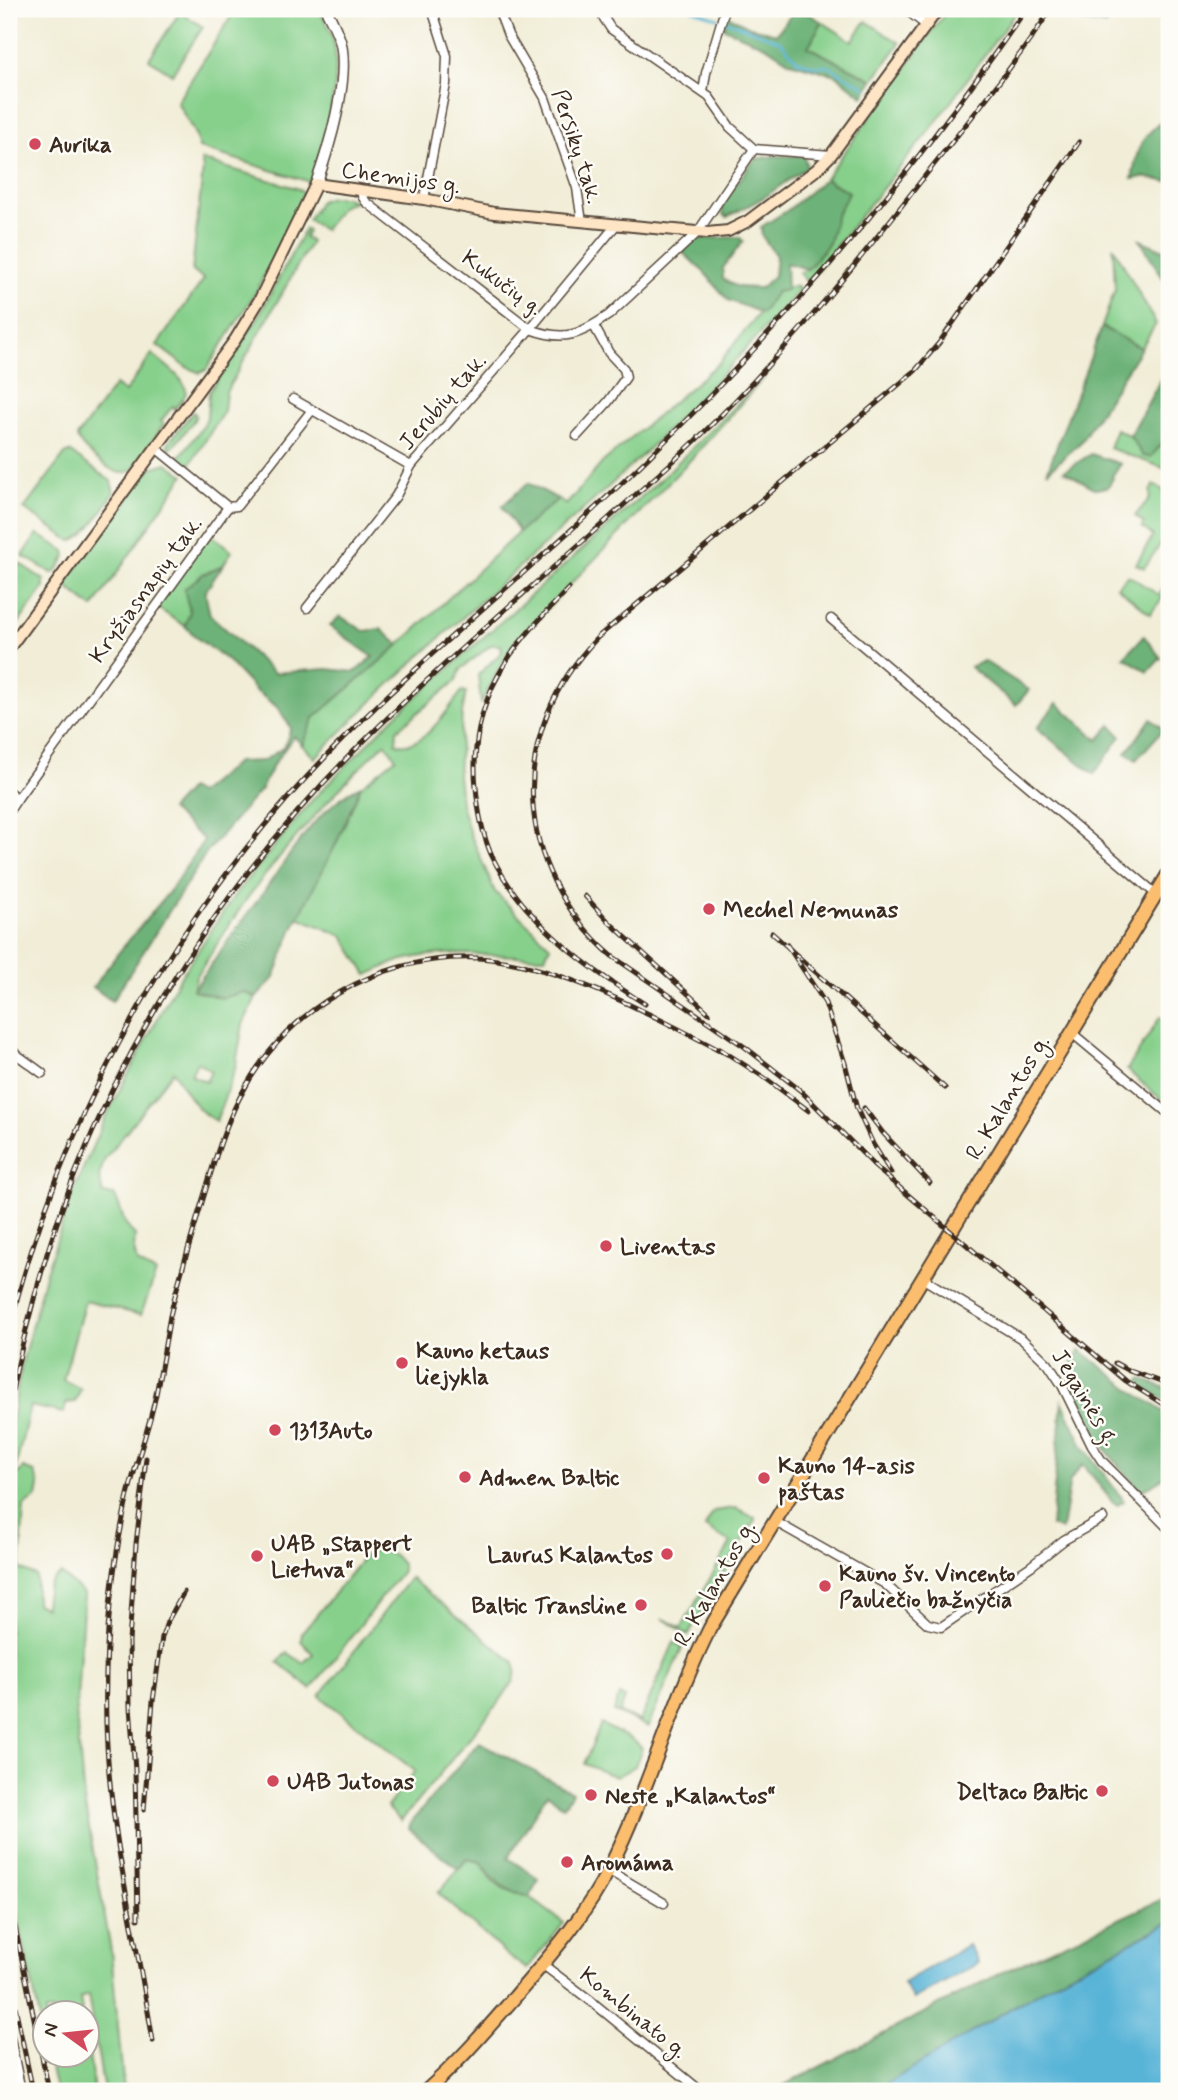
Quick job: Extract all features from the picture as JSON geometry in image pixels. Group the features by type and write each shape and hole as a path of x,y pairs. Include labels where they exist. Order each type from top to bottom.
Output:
{"main road":[{"name":"Chemijos g.","path":"9,648 213,373 260,299 316,184 424,199 494,213 697,233 728,230 748,221 816,170 831,155 938,9"},
{"name":"R. Kalantos g.","path":"426,2091 481,2034 580,1917 608,1870 698,1652 774,1521 1169,873"}],"street":[{"path":"316,184 330,142 342,67 338,35 326,9"},
{"path":"424,199 446,84 447,56 432,9"},
{"name":"Persikų tak.","path":"498,9 508,35 545,98 577,188 582,222"},
{"path":"598,9 611,29 703,92 741,139 754,149 831,155"},
{"path":"703,92 725,9"},
{"path":"905,9 926,25"},
{"name":"Kukučių g.","path":"363,191 362,196 366,202 530,329 550,336 565,337 594,326 609,315 697,233 754,149"},
{"name":"Jerubių tak.","path":"307,608 396,496 411,466 616,225"},
{"path":"577,436 608,402 626,377 624,369 609,353 594,326"},
{"path":"293,399 411,466"},
{"name":"Kryžiasnapių tak.","path":"9,811 228,506 237,506 312,410"},
{"path":"157,449 228,506"},
{"path":"831,619 1156,894"},
{"path":"9,792 17,799"},
{"path":"1072,1032 1169,1114"},
{"path":"9,1049 42,1073"},
{"name":"Jėgainės g.","path":"922,1278 1035,1349 1062,1385 1102,1461 1169,1529"},
{"path":"774,1521 885,1584 928,1624 941,1627 1065,1540 1102,1518"},
{"path":"608,1870 664,1903"},
{"name":"Kombinato g.","path":"542,1964 592,2001 701,2091"},
{"path":"9,2033 21,2091"}],"green space":[{"path":"236,9 319,9 330,30 335,50 334,88 326,128 310,182 199,148 195,134 177,102"},
{"path":"796,9 801,9 822,22 808,47 873,80 863,96 836,75 790,62 767,47 724,28 726,15 750,27 776,34"},
{"path":"948,9 1018,9 934,125 807,282 799,273 808,269 829,243 836,216 849,192 825,179"},
{"path":"1088,9 1116,9 1105,25 1080,21"},
{"path":"180,12 203,27 172,74 149,59"},
{"path":"866,21 900,43 873,80 808,47 822,22 852,41"},
{"path":"1169,115 1169,182 1143,177 1132,179 1142,142"},
{"path":"804,156 807,167 763,198 727,217 723,214 722,203 755,159"},
{"path":"201,160 296,188 302,191 304,196 256,292 206,370 200,373 186,367 157,345 204,279 192,271 203,169"},
{"path":"825,179 849,192 836,216 829,243 808,269 786,263 787,290 776,292 762,313 728,300 682,252 695,239 739,237 743,241 723,268 723,278 736,286 761,288 774,276 776,256 762,236 761,227 788,210"},
{"path":"330,197 355,201 343,205 324,230 308,220 320,201"},
{"path":"305,229 308,231 305,237 311,242 226,392 224,411 188,468 175,458 181,455 204,425 209,392 257,319"},
{"path":"1140,240 1169,252 1169,288"},
{"path":"1113,246 1156,324 1141,348 1102,327 1115,289"},
{"path":"794,286 800,289 777,315 705,393 630,467 421,655 315,758 302,745 314,718 399,645 558,499 566,505 603,462 719,363 776,292"},
{"path":"1102,327 1141,348 1080,443 1047,472"},
{"path":"152,354 180,378 186,390 185,395 175,409 173,406 161,421 164,424 133,469 126,473 117,472 89,453 77,437 115,385 125,392"},
{"path":"1169,364 1169,435 1151,457 1143,456 1130,436"},
{"path":"771,370 693,457 512,645 481,703 478,675 502,652 501,645 491,645 461,669 456,681 397,730 396,743 415,742 434,728 462,691 466,692 458,775 461,803 469,831 495,892 550,946 545,957 438,954 403,960 367,975 343,936 298,917 336,844 361,786 396,758 385,743 297,836 242,906 196,977 193,990 222,998 244,992 256,998 243,1024 235,1069 216,1121 196,1106 173,1071 105,1159 99,1176 103,1194 114,1195 126,1225 135,1235 137,1263 156,1273 141,1315 85,1301 63,1380 81,1389 75,1402 66,1403 64,1413 30,1406 13,1479 23,1468 34,1472 39,1485 37,1497 24,1506 20,1569 36,1576 36,1603 45,1607 50,1584 61,1574 84,1594 76,1713 84,1800 111,1951 124,2091 104,2091 100,2068 102,1998 88,1998 88,1995 80,1998 35,1998 9,1876 9,1436 22,1363 45,1275 74,1189 105,1118 177,982 236,893 313,799 395,716 659,481","holes":["197,1062 211,1071 206,1082 191,1075"]},
{"path":"193,412 196,415 194,420 173,447 168,449 168,443"},
{"path":"1116,429 1130,436 1143,456 1159,448 1169,435 1169,470 1109,448"},
{"path":"70,452 111,481 114,493 89,528 71,541 24,509 65,454"},
{"path":"1091,454 1121,464 1108,487 1096,489 1064,471"},
{"path":"167,463 184,475 93,608 64,585 151,468"},
{"path":"528,483 558,499 519,532 502,506"},
{"path":"1154,485 1163,490 1169,498 1169,532 1144,568 1136,564 1153,536 1142,527 1144,523 1135,516 1150,498"},
{"path":"209,533 232,551 223,565 203,574 185,626 156,607"},
{"path":"37,534 65,551 66,556 56,572 52,573 23,556"},
{"path":"19,563 44,580 44,588 9,636 9,578"},
{"path":"223,565 205,592 210,615 274,673 327,669 355,672 373,657 330,626 340,616 364,631 381,629 399,645 314,718 302,745 294,736 273,765 261,789 207,852 112,1001 93,987 169,892 204,840 170,810 189,789 198,794 237,762 263,761 284,747 291,728 277,707 256,691 227,660 185,626 190,612 184,589 203,574"},
{"path":"1128,575 1159,595 1169,580 1169,603 1163,597 1150,614 1117,587"},
{"path":"1144,636 1161,658 1148,672 1124,657"},
{"path":"984,661 1029,690 1016,705 970,667"},
{"path":"1057,703 1098,740 1111,725 1121,736 1094,774 1037,728"},
{"path":"1151,719 1164,729 1136,760 1126,753"},
{"path":"361,786 336,844 293,928 274,978 256,998 244,992 222,998 193,990 306,833 331,806"},
{"path":"1160,1017 1169,1025 1169,1106 1127,1070"},
{"path":"1080,1350 1169,1415 1169,1474 1142,1491 1106,1450 1083,1415 1075,1397 1071,1380 1072,1364"},
{"path":"1141,1379 1169,1389 1169,1402 1139,1385"},
{"path":"1062,1401 1083,1446 1124,1501 1118,1505 1113,1503 1083,1464 1070,1480 1062,1530 1051,1526"},
{"path":"736,1508 755,1520 688,1635 662,1618 681,1628 731,1543 705,1527 714,1511"},
{"path":"379,1549 394,1555 402,1564 402,1571 311,1689 278,1662 288,1653 303,1663 313,1654 301,1641 302,1633 368,1552"},
{"path":"410,1578 514,1662 516,1670 514,1681 499,1702 401,1821 387,1807 415,1771 320,1696"},
{"path":"674,1642 682,1648 648,1727 614,1712 619,1695 625,1698 620,1713 640,1721"},
{"path":"601,1724 633,1740 642,1748 635,1766 616,1777 584,1764"},
{"path":"479,1742 572,1792 564,1807 547,1794 508,1858 539,1879 529,1897 501,1885 481,1862 467,1859 458,1869 409,1829 411,1822"},
{"path":"467,1859 481,1862 493,1881 505,1890 529,1897 564,1923 527,1969 508,1956 438,1893"},
{"path":"1169,1896 1169,1923 1054,1982 875,2091 773,2091 1001,1973"},
{"path":"51,2068 91,2068 94,2091 56,2091"}],"water":[{"path":"1169,1923 1169,2091 875,2091 1054,1982"},
{"path":"968,1945 978,1963 913,2000 903,1983"}],"waterway":[{"path":"691,9 718,18"},
{"path":"724,20 780,41 798,61 815,66 828,66 867,88"}],"railway":[{"path":"9,1330 33,1247 62,1166 96,1088 136,1012 181,938 231,868 285,802 380,702 611,493 751,352 849,242 895,185 984,69 1026,9"},
{"path":"9,1405 45,1259 64,1202 101,1113 164,995 239,884 325,781 371,734 459,651 684,451 757,378 873,242 991,92 1051,9"},
{"path":"880,1171 801,1091 745,1047 612,956 579,921 555,883 539,842 533,800 535,757 547,715 568,675 598,637 915,371 939,343 1079,142"},
{"path":"569,588 531,629 492,687 482,715 475,758 479,813 491,854 519,900 557,940 600,974 645,1004"},
{"path":"585,896 608,921 709,1013"},
{"path":"772,933 945,1088"},
{"path":"787,945 825,1003 857,1109 873,1144 891,1173"},
{"path":"153,2041 118,1843 108,1763 106,1694 110,1608 122,1523 155,1399 173,1303 217,1154 240,1097 259,1066 282,1038 309,1013 339,993 371,977 405,966 441,959 478,958 540,970 606,994 727,1054"},
{"path":"720,1049 809,1111"},
{"path":"864,1108 883,1133 930,1183"},
{"path":"873,1165 1126,1381 1169,1408"},
{"path":"1115,1363 1169,1385"},
{"path":"138,1919 129,1641 146,1458"},
{"path":"144,1810 153,1701 162,1637 184,1592"},
{"path":"9,1897 49,2091"},
{"path":"9,1978 33,2091"}],"place":[{"name":"Aurika","path":"35,144"},
{"name":"Mechel Nemunas","path":"709,909"},
{"name":"Liventas","path":"606,1246"},
{"name":"Kauno ketaus liejykla","path":"402,1363"},
{"name":"1313Auto","path":"275,1430"},
{"name":"Admen Baltic","path":"465,1477"},
{"name":"Kauno 14-asis paštas","path":"764,1478"},
{"name":"Laurus Kalantos","path":"667,1554"},
{"name":"UAB „Stappert Lietuva“","path":"257,1556"},
{"name":"Kauno šv. Vincento Pauliečio bažnyčia","path":"825,1586"},
{"name":"Baltic Transline","path":"641,1605"},
{"name":"UAB Jutonas","path":"273,1781"},
{"name":"Deltaco Baltic","path":"1102,1791"},
{"name":"Neste „Kalantos“","path":"591,1795"},
{"name":"Aromáma","path":"567,1862"}]}
